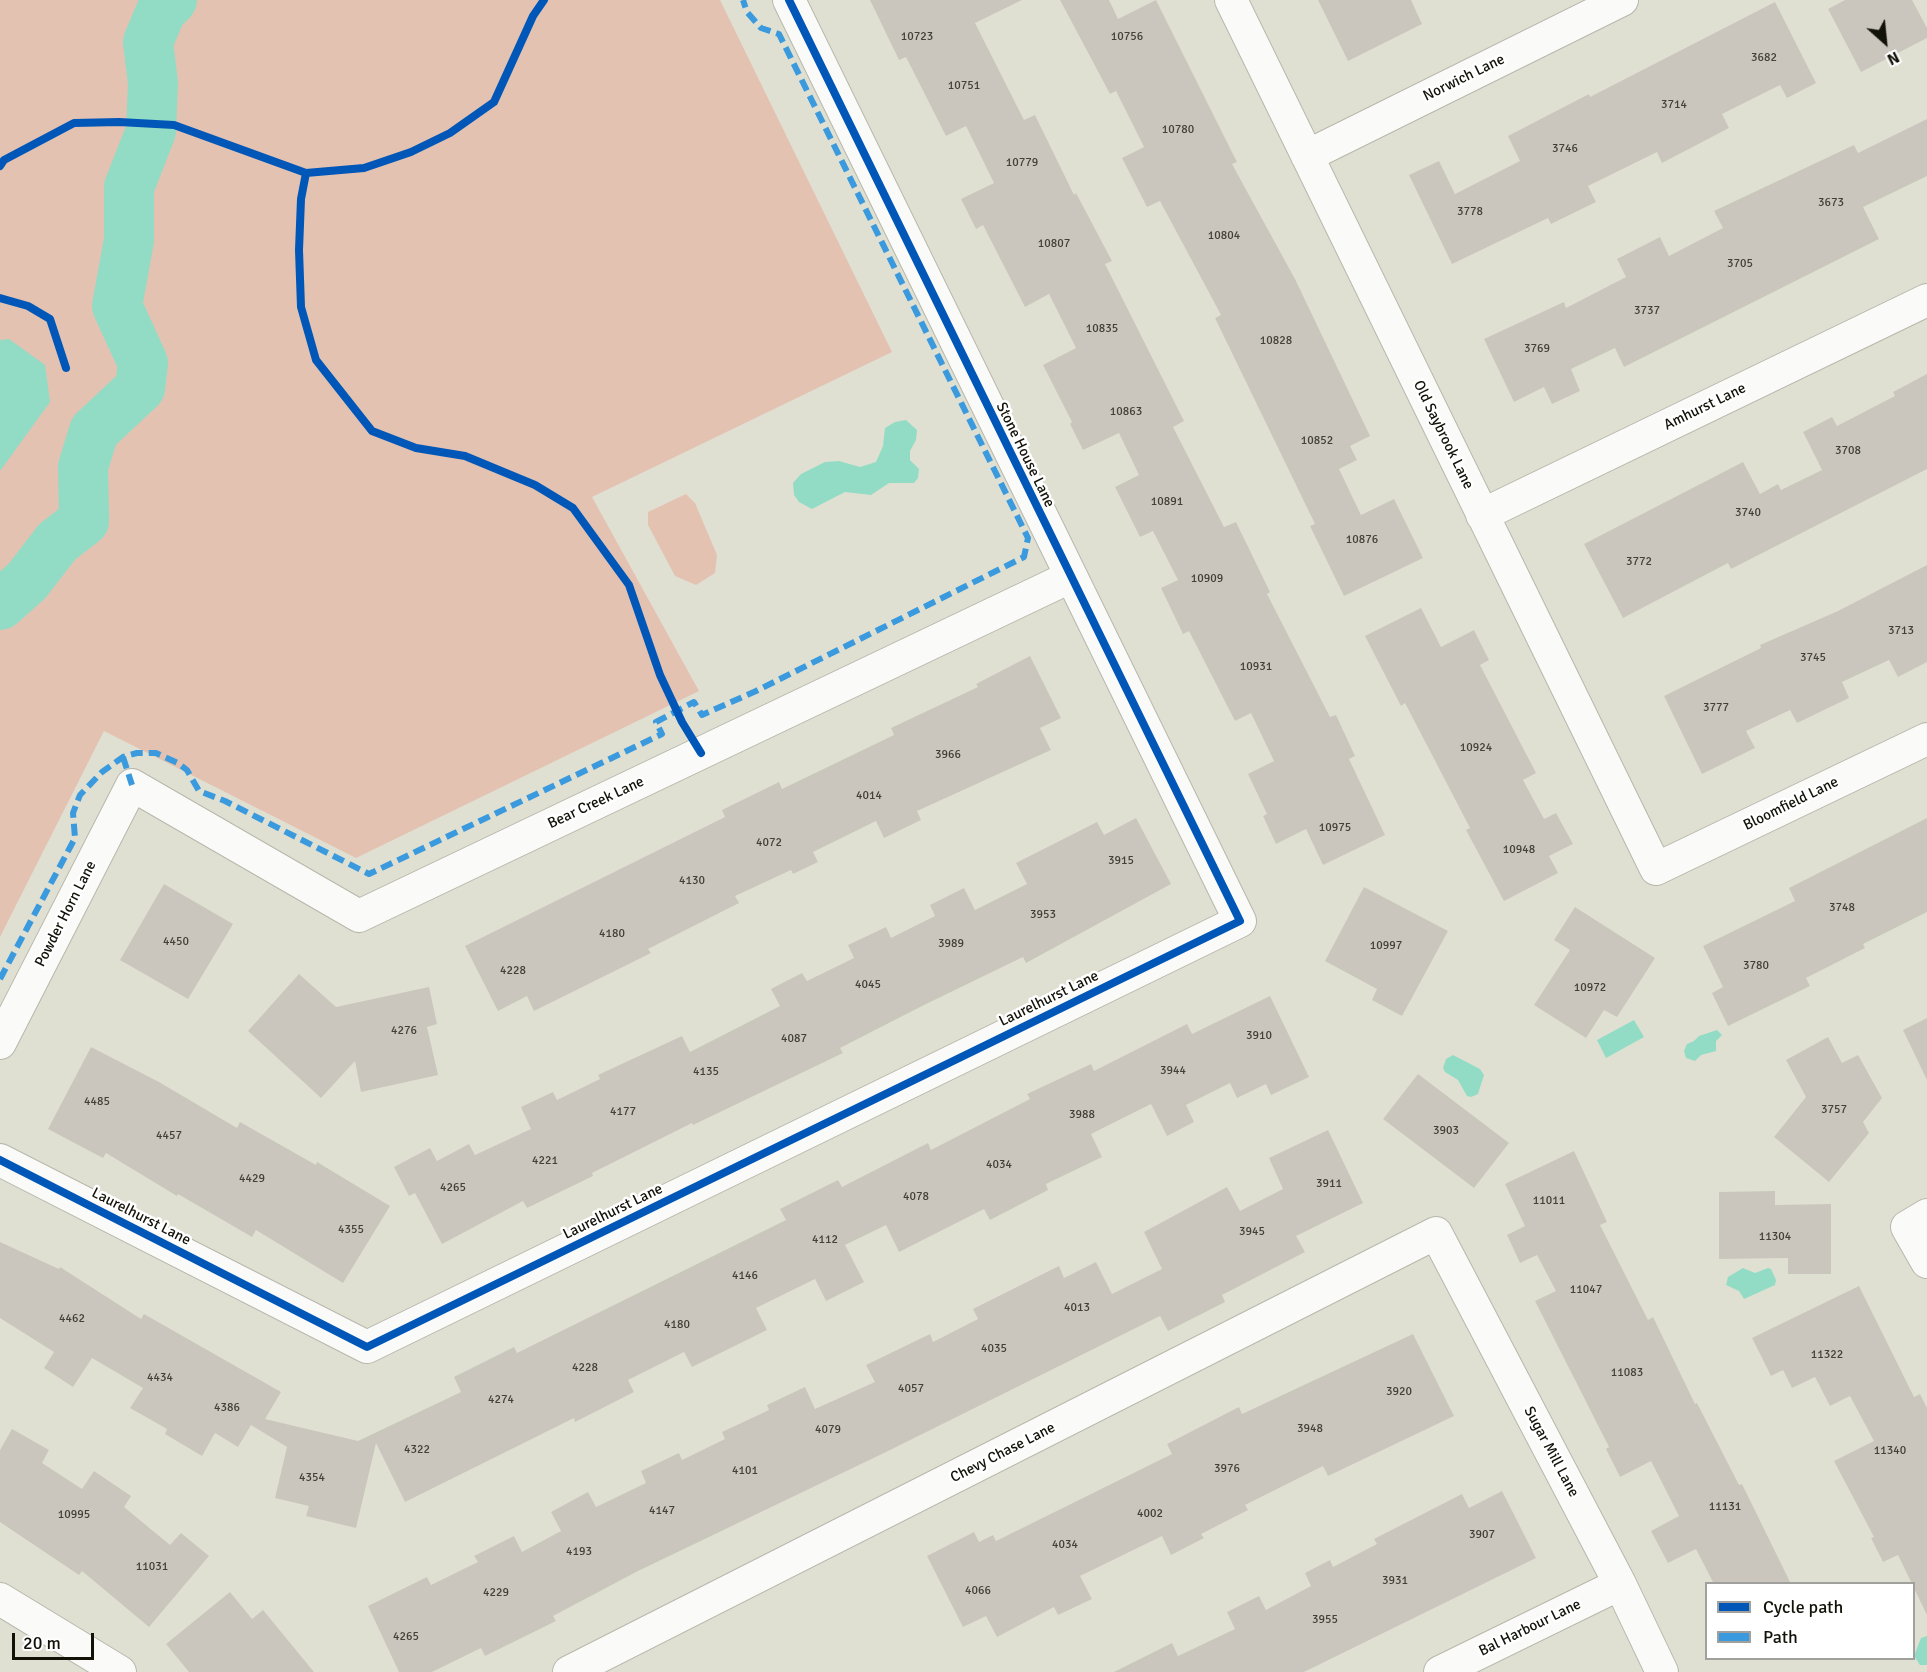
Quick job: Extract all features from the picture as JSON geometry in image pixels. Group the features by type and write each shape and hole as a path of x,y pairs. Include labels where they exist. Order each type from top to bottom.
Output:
{"street":[{"name":"Stone House Lane","path":"789,0 1240,921"},
{"name":"Old Saybrook Lane","path":"1231,0 1656,870"},
{"name":"Norwich Lane","path":"1307,156 1622,0"},
{"name":"Amhurst Lane","path":"1482,515 1927,300"},
{"name":"Bear Creek Lane","path":"132,785 359,916 1070,577"},
{"name":"Bloomfield Lane","path":"1656,870 1927,739"},
{"name":"Powder Horn Lane","path":"0,1043 132,785"},
{"name":"Laurelhurst Lane","path":"0,1160 367,1347 1240,921"},
{"path":"1917,1221 1927,1262"},
{"name":"Sugar Mill Lane","path":"1436,1233 1620,1584 1662,1672"},
{"name":"Chevy Chase Lane","path":"569,1672 1436,1233"},
{"name":"Bal Harbour Lane","path":"1440,1672 1620,1584"},
{"path":"0,1599 120,1672"}],"shaded area":[{"path":"0,0 720,0 892,352 592,497 699,691 356,858 104,731 0,937"},
{"path":"686,494 695,503 717,555 715,573 696,585 675,576 648,525 648,512"}],"water":[{"path":"9,339 45,365 50,402 0,471 0,340"},
{"path":"906,420 917,430 916,440 910,451 910,460 919,469 918,478 914,483 889,483 871,495 845,492 812,509 799,502 794,495 793,483 801,474 825,462 839,461 860,467 876,462 883,446 885,428 895,422"},
{"path":"1634,1020 1644,1037 1606,1058 1597,1040"},
{"path":"1717,1030 1722,1035 1716,1041 1716,1051 1701,1055 1695,1061 1686,1058 1684,1051 1687,1044 1699,1036"},
{"path":"1453,1055 1480,1069 1484,1075 1478,1094 1467,1096 1458,1080 1445,1072 1443,1068 1446,1059"},
{"path":"1743,1268 1755,1273 1771,1269 1776,1280 1775,1285 1744,1299 1739,1291 1726,1285 1728,1277"},
{"path":"1927,1636 1927,1665 1920,1665 1915,1658 1921,1638"}],"building":[{"path":"870,0 1022,0 975,23 1024,120 1035,115 1074,195 1076,193 1112,261 1105,264 1184,421 1173,427 1224,527 1236,522 1270,592 1267,594 1330,717 1336,715 1355,756 1349,759 1385,835 1323,865 1306,829 1276,844 1263,816 1267,814 1248,774 1274,761 1251,713 1235,721 1189,631 1183,634 1161,588 1178,580 1153,531 1140,537 1115,487 1139,475 1119,433 1083,450 1070,424 1072,422 1043,365 1076,348 1049,294 1025,307 983,225 976,229 961,199 994,183 966,126 946,136 906,57 899,60"},
{"path":"1060,0 1109,0 1118,19 1156,0 1237,162 1232,164 1295,279 1370,436 1350,446 1357,460 1339,469 1361,515 1394,499 1423,558 1344,596 1310,526 1315,524 1215,318 1221,315 1160,201 1147,207 1122,158 1144,147 1116,91 1110,94"},
{"path":"1318,0 1411,0 1422,24 1348,61"},
{"path":"1845,0 1912,0 1927,28 1927,38 1861,72 1828,9"},
{"path":"1775,2 1816,83 1787,98 1780,85 1722,114 1729,128 1662,163 1657,152 1588,186 1596,202 1551,224 1548,218 1452,264 1409,175 1439,161 1455,194 1520,161 1508,136 1589,94 1590,97"},
{"path":"1927,119 1927,176 1863,207 1879,239 1624,367 1615,348 1571,369 1580,391 1552,404 1544,387 1514,402 1484,339 1564,302 1566,308 1626,277 1617,259 1660,237 1669,256 1723,228 1714,211 1854,145 1858,153"},
{"path":"1927,374 1927,469 1731,569 1728,563 1623,618 1584,544 1743,462 1760,494 1778,484 1781,490 1822,470 1803,432 1832,417 1837,426 1895,396 1893,392"},
{"path":"1927,565 1927,662 1898,677 1889,660 1842,682 1849,698 1797,723 1790,710 1746,731 1755,748 1702,774 1664,696 1761,648 1760,645 1838,611"},
{"path":"1421,608 1441,647 1474,630 1489,660 1480,665 1536,773 1523,780 1544,819 1556,813 1573,844 1549,856 1558,873 1504,901 1466,830 1470,828 1405,703 1401,706 1365,636"},
{"path":"1030,656 1061,718 1040,728 1051,750 917,811 921,820 884,838 876,821 813,852 818,862 793,874 791,870 735,896 739,903 648,949 651,953 534,1011 527,996 498,1011 465,946 725,817 722,810 779,782 782,789 894,735 891,728 978,687 976,684"},
{"path":"1136,818 1171,884 1026,963 1023,957 924,1005 840,1048 843,1053 693,1125 692,1123 527,1208 523,1201 442,1244 415,1193 409,1196 394,1167 430,1148 437,1161 469,1144 475,1155 531,1129 521,1107 553,1092 557,1100 600,1079 598,1075 682,1036 690,1052 780,1006 771,989 802,973 807,981 854,958 848,945 886,927 891,938 935,916 930,905 964,888 975,910 1027,884 1016,863 1097,822 1104,835"},
{"path":"1927,818 1927,912 1863,944 1865,948 1806,978 1810,986 1728,1026 1712,993 1723,987 1703,946 1795,901 1789,888"},
{"path":"164,884 233,924 188,999 120,960"},
{"path":"1364,887 1448,931 1402,1016 1372,1000 1377,989 1325,961"},
{"path":"1575,907 1655,958 1617,1017 1604,1010 1586,1038 1534,1005 1570,950 1554,940"},
{"path":"299,974 336,1007 429,987 437,1024 427,1027 438,1075 361,1092 355,1061 321,1098 248,1031"},
{"path":"1270,996 1309,1077 1271,1095 1266,1084 1237,1098 1230,1083 1186,1105 1194,1122 1167,1136 1151,1104 1091,1134 1102,1157 1046,1184 1048,1190 990,1220 984,1209 899,1252 886,1225 845,1245 864,1282 826,1301 815,1279 756,1308 767,1330 692,1367 684,1352 628,1380 634,1392 575,1422 574,1418 405,1502 376,1443 356,1528 306,1516 309,1506 275,1498 287,1447 251,1425 238,1447 215,1433 202,1456 165,1434 167,1429 130,1408 143,1388 92,1358 73,1387 44,1368 54,1352 0,1318 0,1242 59,1269 60,1267 141,1319 144,1314 281,1392 265,1419 358,1441 461,1392 454,1377 514,1347 517,1353 786,1220 780,1209 838,1180 842,1187 928,1143 931,1150 1030,1099 1027,1094 1091,1064 1094,1071 1187,1024 1192,1034"},
{"path":"1927,1018 1927,1080 1903,1030"},
{"path":"1828,1037 1842,1063 1858,1055 1882,1098 1863,1122 1869,1133 1829,1182 1774,1137 1806,1097 1786,1060"},
{"path":"91,1047 159,1082 237,1128 240,1122 316,1165 317,1162 390,1206 343,1283 256,1230 252,1237 178,1194 177,1196 106,1153 103,1158 48,1129"},
{"path":"1418,1074 1509,1143 1474,1188 1383,1119"},
{"path":"1328,1130 1363,1203 1296,1236 1305,1252 1222,1295 1225,1302 1168,1331 1160,1316 884,1453 638,1571 553,1616 556,1621 485,1656 481,1648 432,1672 399,1672 368,1606 427,1577 431,1585 478,1562 474,1556 514,1536 522,1552 561,1531 551,1512 588,1492 596,1507 646,1483 641,1471 679,1453 682,1460 725,1439 722,1432 769,1410 767,1405 805,1387 815,1409 875,1382 866,1365 930,1334 933,1342 978,1319 973,1309 1059,1266 1064,1278 1096,1262 1112,1294 1162,1269 1144,1232 1227,1187 1240,1211 1283,1189 1269,1158"},
{"path":"1574,1151 1607,1222 1600,1225 1648,1320 1653,1317 1695,1404 1697,1403 1739,1485 1742,1484 1790,1582 1713,1582 1696,1549 1668,1563 1651,1531 1679,1516 1651,1461 1620,1477 1606,1449 1609,1447 1535,1301 1556,1291 1537,1255 1520,1263 1507,1235 1525,1226 1505,1184"},
{"path":"1775,1191 1775,1205 1831,1204 1831,1274 1788,1274 1788,1258 1719,1259 1719,1192"},
{"path":"1859,1286 1914,1397 1920,1394 1927,1408 1927,1615 1915,1590 1915,1582 1911,1582 1898,1555 1883,1562 1871,1538 1874,1537 1834,1461 1874,1441 1850,1396 1830,1406 1815,1377 1792,1388 1783,1370 1771,1376 1752,1338"},
{"path":"1413,1334 1454,1416 1328,1476 1323,1466 1245,1505 1248,1510 1201,1534 1204,1538 1171,1555 1162,1536 1080,1576 1092,1599 1058,1615 1054,1607 997,1637 986,1616 963,1627 927,1556 974,1532 979,1542 993,1535 996,1541 1172,1454 1167,1444 1239,1407 1242,1414"},
{"path":"12,1429 49,1450 42,1463 82,1489 94,1471 131,1496 124,1507 170,1545 181,1533 209,1556 149,1627 82,1571 79,1575 0,1522 0,1450"},
{"path":"1502,1491 1536,1558 1304,1672 1114,1672 1172,1643 1178,1656 1235,1629 1227,1612 1259,1596 1266,1610 1311,1586 1305,1573 1330,1560 1333,1567 1377,1544 1374,1539 1462,1494 1469,1508"},
{"path":"230,1592 252,1619 263,1610 314,1672 189,1672 166,1644"}],"waterway":[{"path":"0,605 27,581 57,542 84,521 83,467 94,431 140,388 143,363 117,306 129,240 129,187 151,131 153,83 148,42 161,11 172,0"}],"marked path":[{"path":"0,979 75,838 73,813 80,795 102,772 123,757 137,753 156,753 178,763 187,770 199,791 225,801 369,874 662,734 656,722 694,702 702,715 756,691 1024,557 1028,538 779,34 761,28 747,12 743,0"},
{"path":"123,757 132,785"}],"cycle path":[{"path":"0,166 4,160 74,123 119,122 174,125 306,173 364,168 411,152 450,133 494,102 533,16 544,0"},
{"path":"0,1160 367,1347 1240,921 789,0"},
{"path":"306,173 301,199 299,250 301,307 316,360 372,431 416,448 465,456 535,485 573,508 629,585 660,675 682,722 701,753"},
{"path":"0,298 28,306 50,319 66,368"}]}
